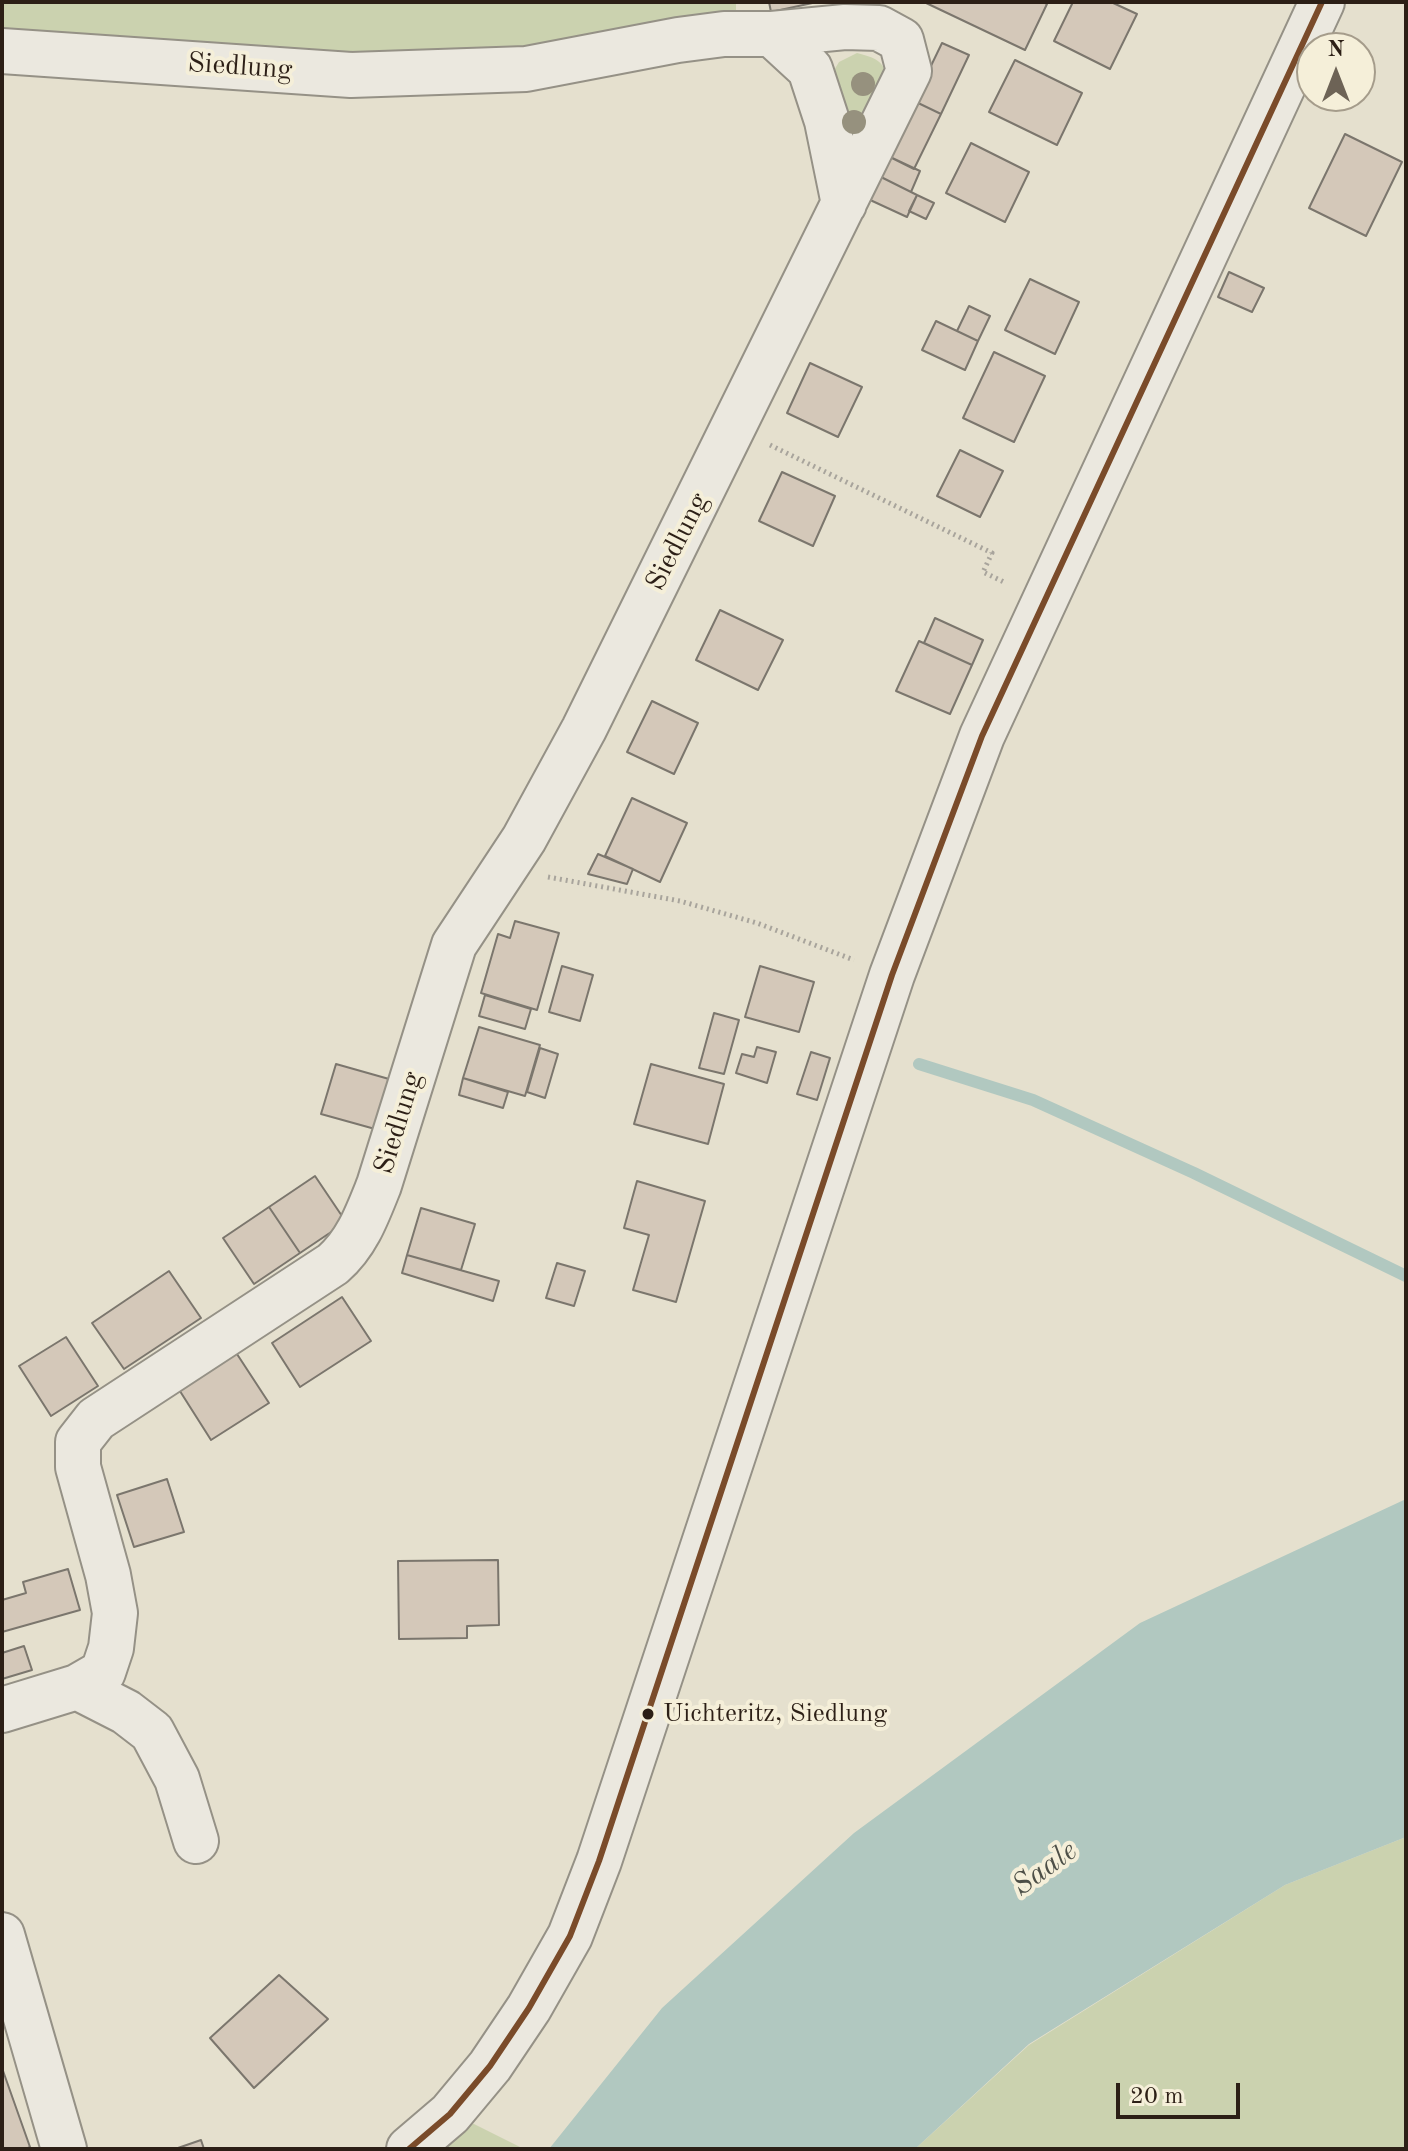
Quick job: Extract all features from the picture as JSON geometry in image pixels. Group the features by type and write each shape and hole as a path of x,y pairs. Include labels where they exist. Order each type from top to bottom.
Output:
{"street":[{"path":"409,2149 450,2114 490,2066 529,2008 570,1936 599,1861 892,975 982,736 1322,2"},
{"name":"Siedlung","path":"2,51 351,75 526,69 678,40 724,34 772,34 845,27 879,28 901,40 909,71 584,729 505,869 454,945 379,1185 364,1223 348,1251 333,1264 96,1419 78,1442 78,1467 108,1575 115,1613 111,1648 103,1672 77,1687 2,1710"},
{"path":"772,34 810,69 827,121 844,204"},
{"path":"77,1687 126,1712 152,1732 177,1779 196,1841"},
{"path":"2,1935 64,2149"}],"path":[{"path":"735,427 992,553 983,572 1044,600"},
{"path":"505,869 680,901 807,941"}],"green space":[{"path":"2,2 736,2 736,14 526,48 356,59 2,33"},
{"path":"857,53 879,62 887,75 862,134 851,134 830,77 839,62"},
{"path":"1406,1837 1406,2149 915,2149 1029,2045 1285,1885"},
{"path":"470,2122 524,2149 435,2149"}],"water":[{"name":"Saale","path":"1406,1499 1406,1837 1285,1885 1029,2044 915,2149 549,2149 662,2008 854,1833 1140,1623"}],"building":[{"path":"769,2 817,2 771,12"},
{"path":"924,2 1043,2 1047,4 1025,50"},
{"path":"1073,2 1111,2 1137,14 1110,69 1054,41"},
{"path":"942,43 969,55 941,114 914,101"},
{"path":"1015,60 1082,93 1057,145 989,112"},
{"path":"914,101 941,114 914,169 888,156"},
{"path":"1345,134 1402,162 1366,236 1309,208"},
{"path":"971,143 1029,172 1005,222 946,193"},
{"path":"888,156 920,171 911,192 879,176"},
{"path":"879,176 917,195 907,217 868,199"},
{"path":"917,195 934,203 926,219 909,211"},
{"path":"1229,272 1264,288 1252,312 1218,297"},
{"path":"1030,279 1079,302 1055,354 1005,330"},
{"path":"969,306 990,316 978,341 957,331"},
{"path":"936,321 978,341 965,370 922,350"},
{"path":"994,352 1045,376 1014,442 963,418"},
{"path":"810,363 862,387 838,437 787,413"},
{"path":"960,450 1003,471 980,517 937,496"},
{"path":"782,472 835,496 813,546 759,521"},
{"path":"720,610 783,640 758,690 696,660"},
{"path":"935,618 983,640 972,665 924,643"},
{"path":"919,641 972,665 950,714 896,691"},
{"path":"652,701 698,723 674,774 627,752"},
{"path":"632,798 687,823 660,882 605,856"},
{"path":"598,854 633,869 627,884 588,874"},
{"path":"515,921 559,933 537,1010 481,993 498,934 510,938"},
{"path":"562,966 593,975 580,1021 549,1012"},
{"path":"760,966 814,982 799,1032 745,1017"},
{"path":"485,995 531,1009 525,1029 479,1016"},
{"path":"714,1013 739,1020 724,1074 699,1068"},
{"path":"479,1027 540,1045 525,1096 463,1078"},
{"path":"757,1047 776,1052 767,1083 736,1073 742,1054 754,1057"},
{"path":"540,1048 558,1054 545,1098 527,1092"},
{"path":"811,1052 830,1058 817,1100 797,1094"},
{"path":"336,1064 389,1079 375,1129 321,1114"},
{"path":"651,1064 724,1084 708,1144 634,1124"},
{"path":"463,1078 508,1092 503,1108 459,1095"},
{"path":"315,1176 346,1222 300,1253 269,1207"},
{"path":"637,1181 705,1201 676,1302 633,1290 649,1235 624,1228"},
{"path":"269,1207 300,1253 254,1284 223,1238"},
{"path":"421,1208 475,1224 461,1270 407,1255"},
{"path":"407,1255 499,1281 493,1301 402,1273"},
{"path":"557,1263 585,1271 574,1306 546,1298"},
{"path":"169,1271 201,1318 124,1369 92,1323"},
{"path":"342,1297 371,1341 300,1387 272,1343"},
{"path":"66,1337 98,1386 51,1416 19,1366"},
{"path":"235,1351 269,1403 211,1440 178,1388"},
{"path":"167,1479 184,1532 134,1547 117,1495"},
{"path":"498,1560 499,1625 467,1626 467,1638 399,1639 398,1561"},
{"path":"68,1569 80,1610 2,1632 2,1600 26,1593 23,1582"},
{"path":"24,1646 32,1670 2,1679 2,1653"},
{"path":"279,1975 328,2019 254,2088 210,2038"},
{"path":"2,2068 30,2147 26,2149 2,2149"},
{"path":"201,2140 204,2149 175,2149"}],"waterway":[{"path":"919,1064 1033,1100 1194,1173 1406,1276"}],"transit line":[{"path":"409,2149 450,2114 490,2066 529,2008 570,1936 599,1861 892,975 982,736 1322,2"}],"place":[{"name":"Uichteritz, Siedlung","path":"648,1714"}]}
